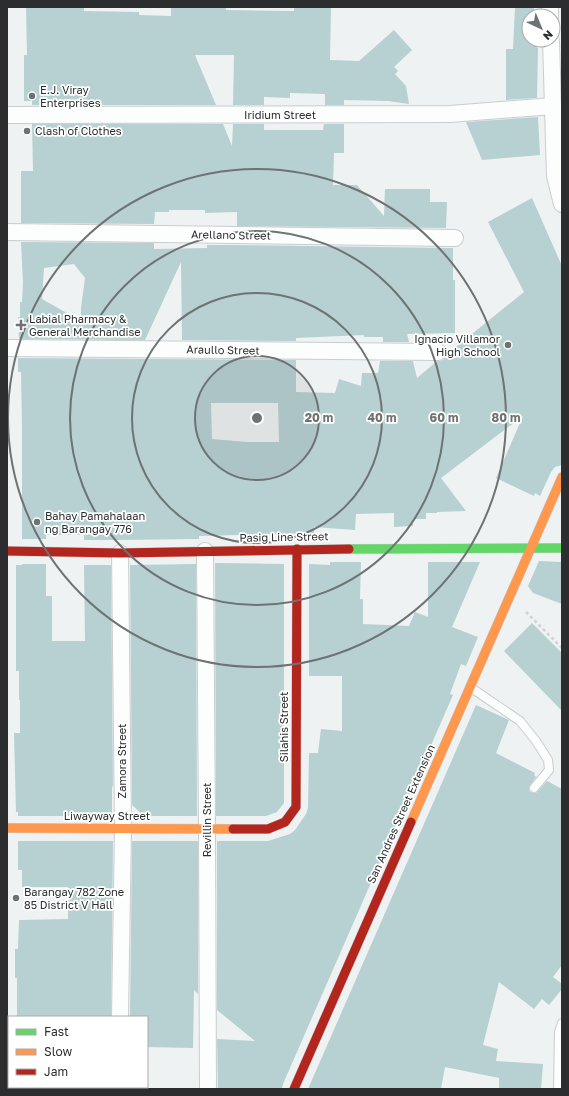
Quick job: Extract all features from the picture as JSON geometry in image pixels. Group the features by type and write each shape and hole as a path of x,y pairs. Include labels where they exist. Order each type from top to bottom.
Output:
{"street":[{"path":"551,48 555,176 562,204"},
{"name":"Iridium Street","path":"7,116 450,114 553,106"},
{"name":"Arellano Street","path":"7,232 455,238"},
{"name":"Araullo Street","path":"7,348 438,352"},
{"name":"San Andres Street Extension","path":"294,1089 509,595 562,477"},
{"name":"Pasig Line Street","path":"7,551 120,553 297,549 562,548"},
{"name":"Silahis Street","path":"207,828 268,829 285,822 296,807 297,549"},
{"name":"Revillin Street","path":"205,551 208,1089"},
{"name":"Zamora Street","path":"120,553 123,828 120,1016"},
{"name":"Liwayway Street","path":"7,828 207,828"}],"lane":[{"path":"470,687 520,721 548,760 549,770 534,788"},
{"path":"558,1089 559,1032 562,1023"}],"path":[{"path":"509,595 562,648"}],"building":[{"path":"26,7 84,7 84,11 139,12 139,15 171,16 171,7 226,7 226,10 294,11 294,7 331,7 330,60 359,61 394,30 412,50 394,67 398,71 395,74 406,86 409,104 388,101 344,100 344,105 325,105 325,94 290,93 290,98 264,97 264,105 233,105 234,55 195,55 216,105 32,105 32,101 24,101 24,55 27,55"},
{"path":"515,7 534,7 521,8 521,48 538,48 537,98 506,100 506,49 513,49"},
{"path":"538,117 540,155 482,160 466,122"},
{"path":"32,124 223,124 232,146 233,124 264,124 264,130 323,130 324,124 344,124 344,153 334,153 333,185 357,185 384,216 385,189 430,189 430,202 447,202 446,228 237,226 237,212 205,213 205,210 169,210 169,212 155,212 154,224 21,223 21,171 33,171"},
{"path":"532,198 562,266 562,465 555,467 551,472 540,496 535,493 534,496 496,478 523,416 441,478 466,511 426,513 426,519 413,519 413,526 394,527 394,513 356,514 355,530 314,527 314,533 199,536 199,539 84,540 84,535 46,535 46,539 22,539 21,372 18,372 18,358 296,360 296,392 335,393 339,379 361,386 362,373 378,373 380,361 413,361 417,378 437,361 443,360 447,354 524,292 488,222","holes":["211,403 278,403 279,442 247,442 212,439"]},
{"path":"21,242 154,243 154,249 207,248 207,245 453,248 453,280 455,280 455,333 407,334 409,342 383,342 383,337 364,337 364,335 296,338 296,341 182,340 181,262 145,340 19,339 18,317 20,317 20,302 22,302 23,282","holes":["74,264 85,278 81,308 81,321 42,299 44,268"]},
{"path":"539,561 562,562 562,604 533,593 528,586"},
{"path":"330,562 361,562 360,599 363,599 363,624 409,626 415,612 428,617 428,562 480,562 452,627 478,637 466,666 461,664 450,694 453,695 282,1089 218,1089 217,1039 255,1041 217,1010 217,841 268,841 290,834 295,830 306,814 308,808 309,753 318,753 321,729 342,731 342,676 309,676 309,564 330,565"},
{"path":"215,563 284,564 284,803 277,812 266,816 216,816"},
{"path":"46,564 46,596 52,596 52,641 85,641 84,565 111,565 112,816 18,816 18,812 16,812 14,733 20,733 20,700 19,671 16,671 16,565"},
{"path":"196,564 197,816 144,816 132,805 130,565"},
{"path":"532,623 562,653 562,711 504,651"},
{"path":"476,705 509,720 496,753 535,773 534,775 536,777 529,787 530,792 536,793 547,781 562,789 562,965 553,977 562,984 562,989 549,1005 542,999 534,1009 499,982 483,1045 498,1049 496,1061 543,1064 541,1089 499,1089 499,1078 445,1067 441,1089 308,1089"},
{"path":"18,841 113,841 111,1016 17,1016 15,949 18,949 19,920 68,919 68,887 22,887 22,870 18,870"},
{"path":"132,841 198,841 198,994 194,990 193,1048 148,1047 148,1016 130,1016"}],"traffic: fast":[{"path":"349,549 562,548"}],"traffic: slow":[{"path":"411,822 562,477"},
{"path":"7,828 233,829"}],"traffic: jam":[{"path":"233,829 268,829 285,822 296,807 297,549"},
{"path":"7,551 120,553 349,549"},
{"path":"294,1089 411,822"}],"place":[{"name":"E.J. Viray Enterprises","path":"32,96"},
{"name":"Clash of Clothes","path":"27,131"},
{"name":"Labial Pharmacy & General Merchandise","path":"21,325"},
{"name":"Ignacio Villamor High School","path":"508,345"},
{"name":"Bahay Pamahalaan ng Barangay 776","path":"37,522"},
{"name":"Barangay 782 Zone 85 District V Hall","path":"16,898"}]}
